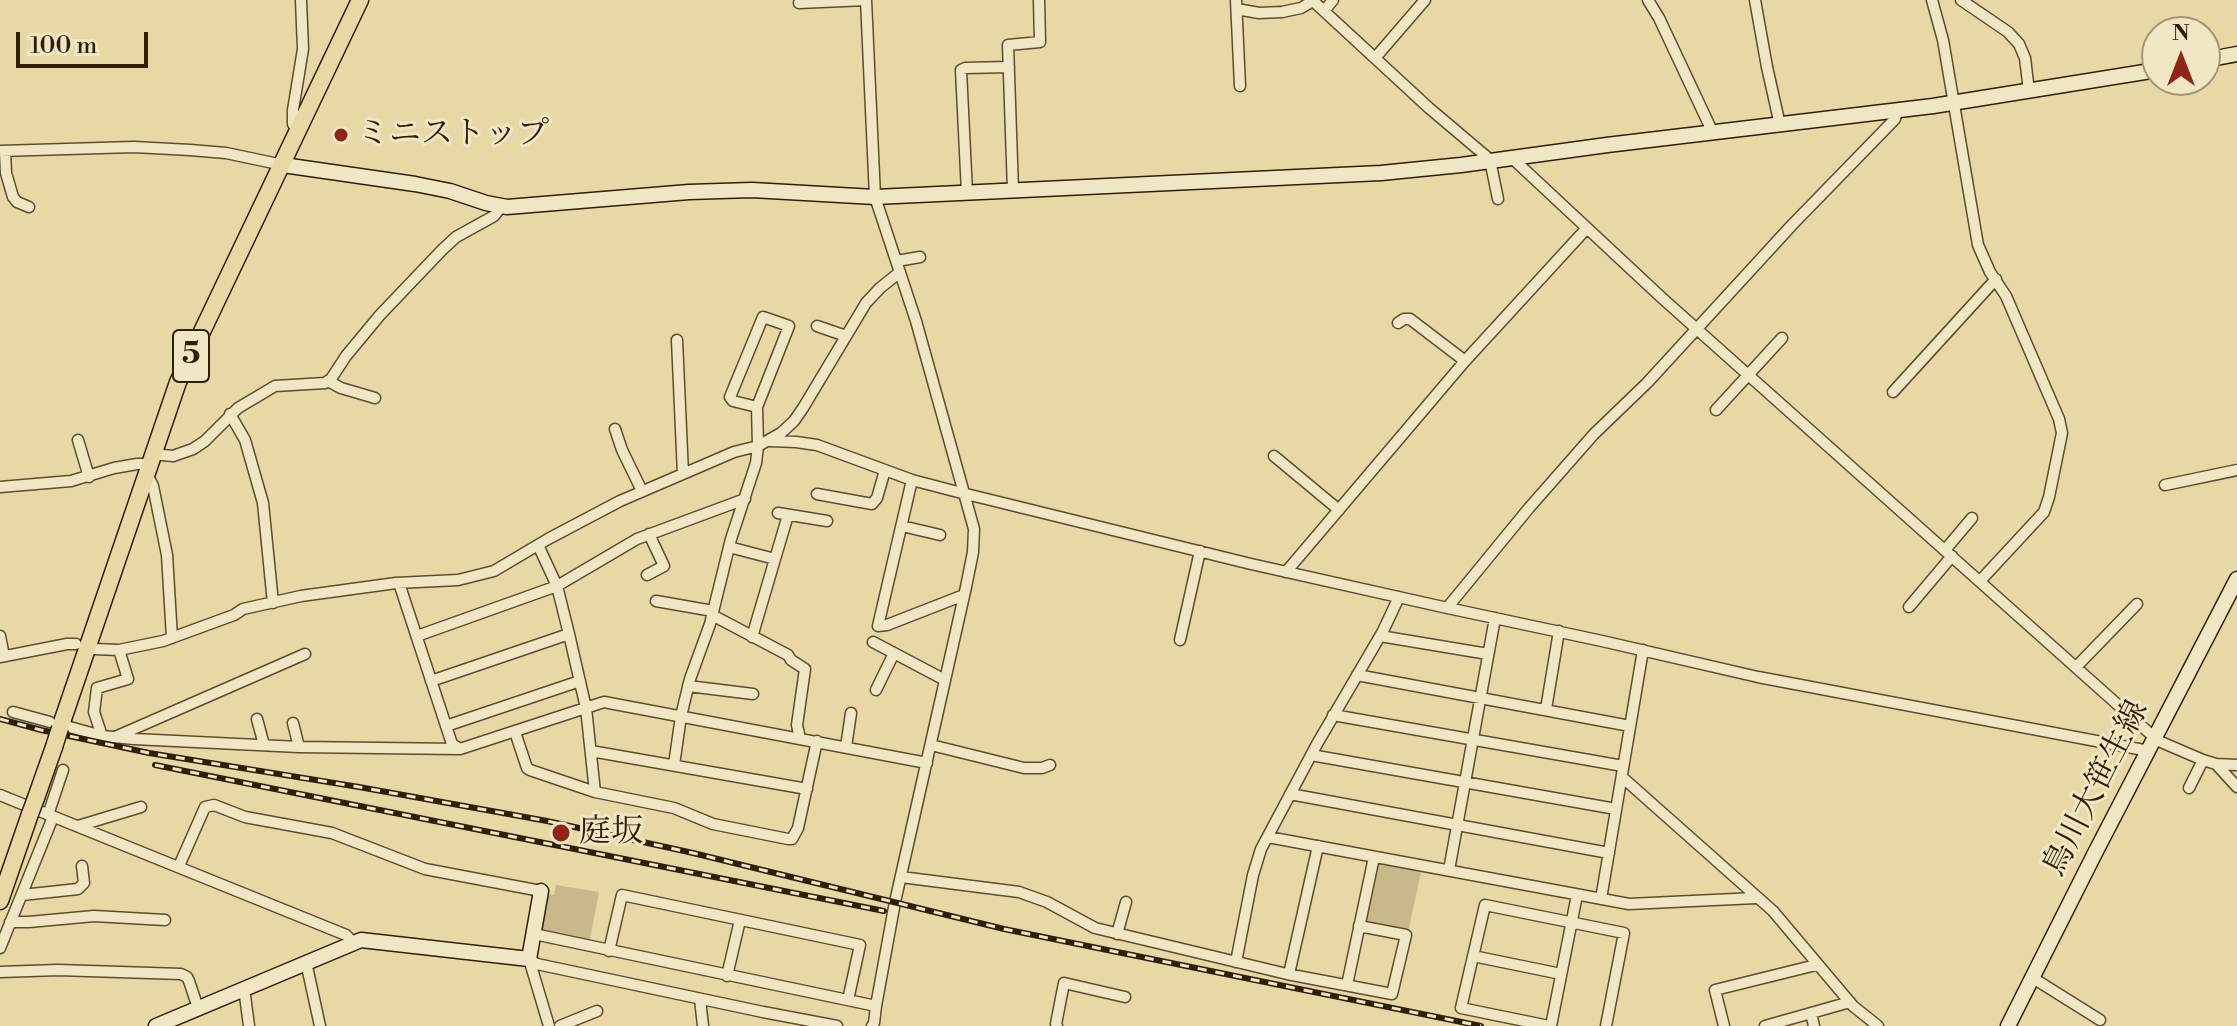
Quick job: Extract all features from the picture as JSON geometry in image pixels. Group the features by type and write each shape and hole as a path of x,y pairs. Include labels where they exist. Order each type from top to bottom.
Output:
{"main road":[{"name":"5","path":"0,901 178,382 360,0"}],"street":[{"path":"298,131 293,124 293,110 303,49 301,0"},
{"path":"799,3 866,0 875,197 974,529 973,552 901,877 872,1026"},
{"path":"1013,191 1008,45 1040,42 1039,0"},
{"path":"1324,11 1333,0"},
{"path":"1375,58 1425,0"},
{"path":"1648,0 1713,133"},
{"path":"1755,0 1780,125"},
{"path":"1932,0 1943,40 1980,252 2006,296 2059,419 2062,433 2044,512 1980,581"},
{"path":"1961,0 2008,32 2019,44 2025,58 2029,91"},
{"path":"1240,86 1236,4 1259,13 1301,8 1313,1 1489,160 1498,199"},
{"path":"967,193 961,70 1009,67"},
{"path":"29,207 13,197 3,151 134,147 226,153 283,165 415,184 502,206 752,190 875,197 1427,169 1897,111 2141,73"},
{"path":"1447,608 1594,434 1647,383 1792,225 1895,119 1897,111"},
{"path":"1512,158 1697,329 2076,667 2153,743"},
{"path":"328,381 364,333 442,250 456,237 494,216 502,206"},
{"path":"1286,572 1465,361 1587,228"},
{"path":"94,649 119,650 172,638 243,609 301,596 399,583 458,580 487,574 642,491 734,452 770,441 794,421 872,295 898,267 920,257"},
{"path":"1893,392 1996,279"},
{"path":"674,765 688,686 756,463 757,407 789,326 763,317 730,397 733,401 757,407"},
{"path":"1398,323 1410,319 1465,361"},
{"path":"817,326 846,336"},
{"path":"1716,410 1782,338"},
{"path":"677,340 683,474"},
{"path":"0,487 71,481 114,468 149,464 187,453 205,441 230,414 282,384 328,381 375,398"},
{"path":"230,414 245,440 263,503 273,603"},
{"path":"615,429 642,491"},
{"path":"78,440 89,477"},
{"path":"770,441 817,445 912,480 1286,572 1758,677 2153,743 2216,764 2237,765"},
{"path":"1274,456 1339,510"},
{"path":"149,464 167,555 172,638"},
{"path":"817,494 872,504 877,498 885,470"},
{"path":"2165,485 2237,470"},
{"path":"912,480 878,626 964,595"},
{"path":"417,636 557,586 619,548 649,534 745,499"},
{"path":"752,637 775,559 783,514 827,521"},
{"path":"1909,607 1972,518"},
{"path":"902,526 940,535"},
{"path":"647,575 664,566 649,534"},
{"path":"538,545 557,586 580,681 595,792"},
{"path":"729,547 775,559"},
{"path":"1180,640 1200,551"},
{"name":"鳥川大笹生線","path":"2008,1026 2237,579"},
{"path":"399,583 452,744 460,749"},
{"path":"1236,962 1261,849 1399,597"},
{"path":"656,601 712,613 788,655 805,669 797,725 800,738"},
{"path":"2076,667 2137,604"},
{"path":"1449,870 1495,618"},
{"path":"1546,709 1559,631"},
{"path":"431,681 569,634"},
{"path":"0,636 2,656 76,644"},
{"path":"1380,636 1488,654"},
{"path":"873,642 945,680"},
{"path":"107,737 94,712 97,688 128,679 119,650"},
{"path":"1601,899 1643,650"},
{"path":"876,690 894,653"},
{"path":"107,737 305,654"},
{"path":"1357,675 1630,726"},
{"path":"446,726 580,681"},
{"path":"688,686 753,694"},
{"path":"13,712 107,737 299,747 460,749 604,702 927,763"},
{"path":"846,747 851,713"},
{"path":"1333,715 1622,771 1773,911 1816,965 1850,1002 1878,1026"},
{"path":"257,719 264,745"},
{"path":"293,723 299,747"},
{"path":"515,732 530,770 595,792 674,808 713,824 788,839 792,839 797,831 817,741"},
{"path":"931,745 1024,768 1050,765"},
{"path":"591,751 807,789"},
{"path":"1311,755 1616,809"},
{"path":"2189,788 2203,760"},
{"path":"2216,764 2237,787"},
{"path":"0,948 51,816 63,770"},
{"path":"1290,794 1609,853"},
{"path":"0,795 346,935 353,942"},
{"path":"179,866 205,807 214,805 245,817 332,833 425,869 541,891 529,959 549,1026"},
{"path":"78,826 141,807"},
{"path":"1268,837 1640,904 1756,898"},
{"path":"1289,974 1318,846"},
{"path":"1347,985 1374,857"},
{"path":"22,895 78,889 84,883 82,866"},
{"path":"901,877 1019,892 1047,902 1095,928 1289,974 1392,994 1406,935 1359,926"},
{"path":"609,951 622,895 860,945 848,1000"},
{"path":"1577,895 1572,921 1550,1026 1461,1008 1485,905 1572,921 1624,933 1606,1026"},
{"path":"1117,934 1126,902"},
{"path":"10,922 94,916 165,920"},
{"path":"727,976 740,920"},
{"path":"534,934 876,1006"},
{"path":"156,1026 361,940 529,959 537,964 837,1026"},
{"path":"1473,956 1561,974"},
{"path":"306,962 320,1026"},
{"path":"1724,1026 1715,990 1816,965"},
{"path":"0,972 58,970 181,974 189,981 198,1008"},
{"path":"2033,978 2100,1020"},
{"path":"1057,1026 1064,983 1125,997"},
{"path":"244,988 249,1026"},
{"path":"700,999 703,1026"},
{"path":"1765,1026 1850,1002"},
{"path":"560,1026 597,1011"},
{"path":"1811,1013 1814,1026"}],"shaded area":[{"path":"1375,860 1422,868 1408,932 1362,924"},
{"path":"556,885 599,892 589,944 536,932 543,893 554,895"}],"railway":[{"path":"0,719 149,753 547,821 693,853 1004,929 1481,1026"},
{"path":"155,765 884,911"}],"place":[{"name":"ミニストップ","path":"341,135"},
{"name":"庭坂","path":"561,833"}]}
